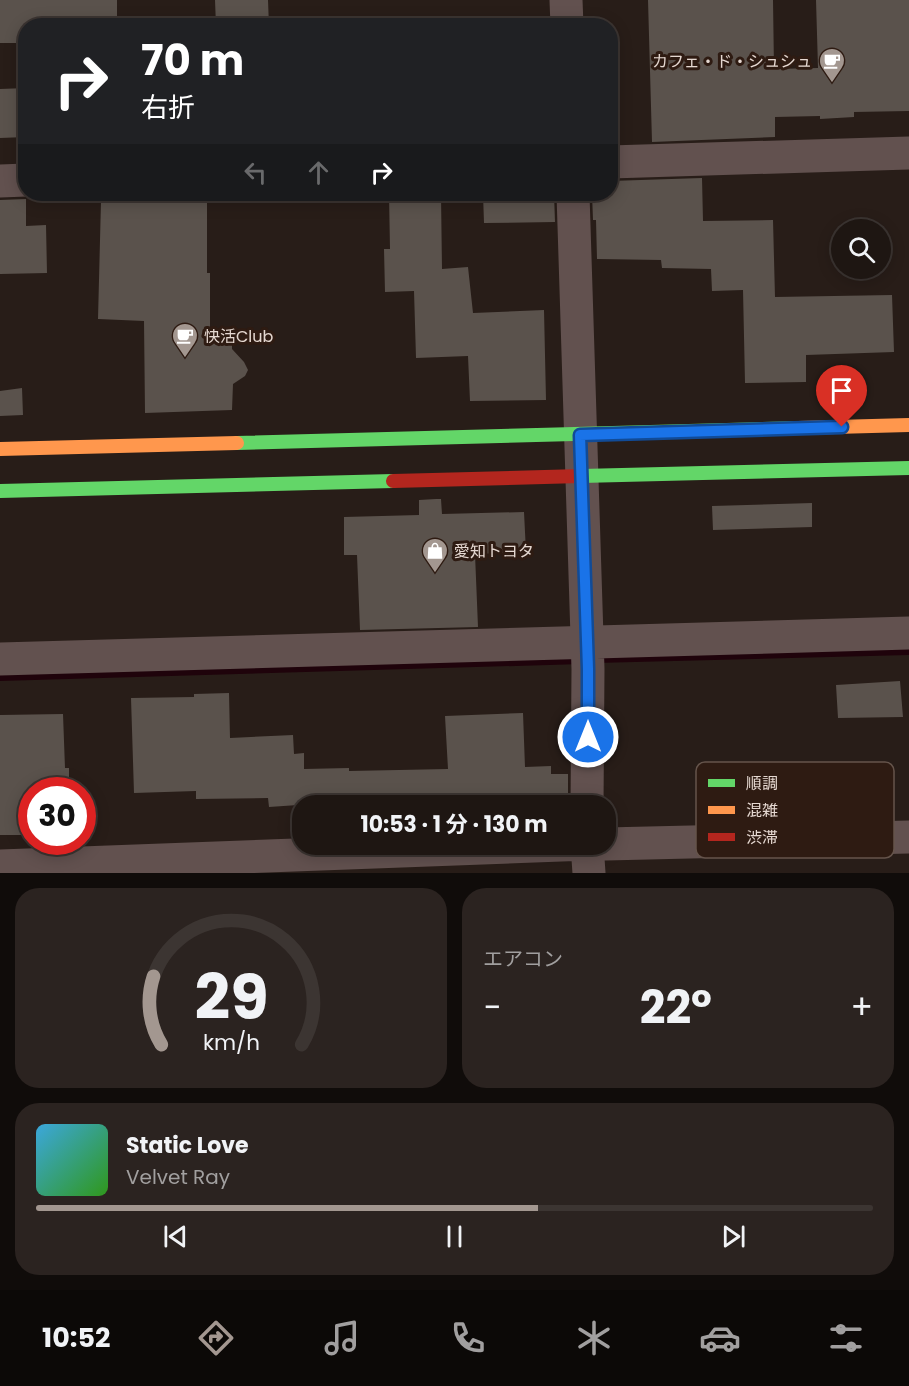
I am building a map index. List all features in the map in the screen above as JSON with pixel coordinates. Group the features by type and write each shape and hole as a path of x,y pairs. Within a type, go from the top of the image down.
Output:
{"street":[{"path":"566,0 567,18"},
{"path":"618,162 909,153"},
{"path":"0,181 18,180"},
{"path":"573,201 587,651 587,795"},
{"path":"0,449 909,425"},
{"path":"0,490 909,468"},
{"path":"0,659 587,651 909,633"},
{"path":"894,837 909,837"},
{"path":"616,844 696,842"},
{"path":"0,866 294,855"},
{"path":"588,855 589,873"}],"building":[{"path":"0,0 117,0 117,18 18,18 18,43 0,43"},
{"path":"215,0 268,0 269,18 216,18"},
{"path":"648,0 773,0 774,69 818,68 816,0 909,0 909,111 854,112 854,117 820,119 820,116 775,117 775,137 652,142"},
{"path":"18,88 18,137 0,138 0,89"},
{"path":"702,178 703,221 773,220 775,297 892,295 894,352 806,355 806,382 745,383 743,290 712,291 711,269 662,268 661,260 597,259 596,220 593,220 592,201 618,201 618,181"},
{"path":"0,200 26,201 26,226 46,225 47,273 0,274"},
{"path":"101,201 207,201 210,336 232,336 232,349 248,370 245,376 233,384 232,410 145,413 144,321 98,319"},
{"path":"389,201 441,201 442,269 468,267 473,313 544,310 546,400 470,401 468,356 416,358 414,291 385,292 384,249 390,249"},
{"path":"483,201 554,201 555,222 484,223"},
{"path":"22,388 23,415 0,416 0,391"},
{"path":"441,499 442,514 524,512 526,552 475,554 478,627 360,630 357,555 344,555 344,517 419,515 419,500"},
{"path":"812,503 812,527 713,530 712,506"},
{"path":"900,681 903,717 838,718 836,685"},
{"path":"229,693 230,738 293,735 294,754 304,753 304,769 349,768 349,771 448,769 445,716 523,713 525,767 551,766 551,774 568,774 568,795 292,795 292,805 269,807 268,798 196,799 196,791 134,793 131,698 194,697 194,694"},
{"path":"63,714 65,768 69,768 69,777 18,777 18,835 0,835 0,715"}],"waterway":[{"path":"595,659 909,651"},
{"path":"0,677 582,660"}],"traffic: fast":[{"path":"237,443 798,428"},
{"path":"581,476 909,468"},
{"path":"0,491 393,481"}],"traffic: slow":[{"path":"798,428 909,425"},
{"path":"0,449 237,443"}],"traffic: jam":[{"path":"393,481 581,476"}],"place":[{"name":"カフェ・ド・シュシュ","path":"832,84"},
{"name":"快活Club","path":"185,359"},
{"name":"愛知トヨタ","path":"435,574"}],"route":[{"path":"588,737 588,669 580,435 842,427"}]}
